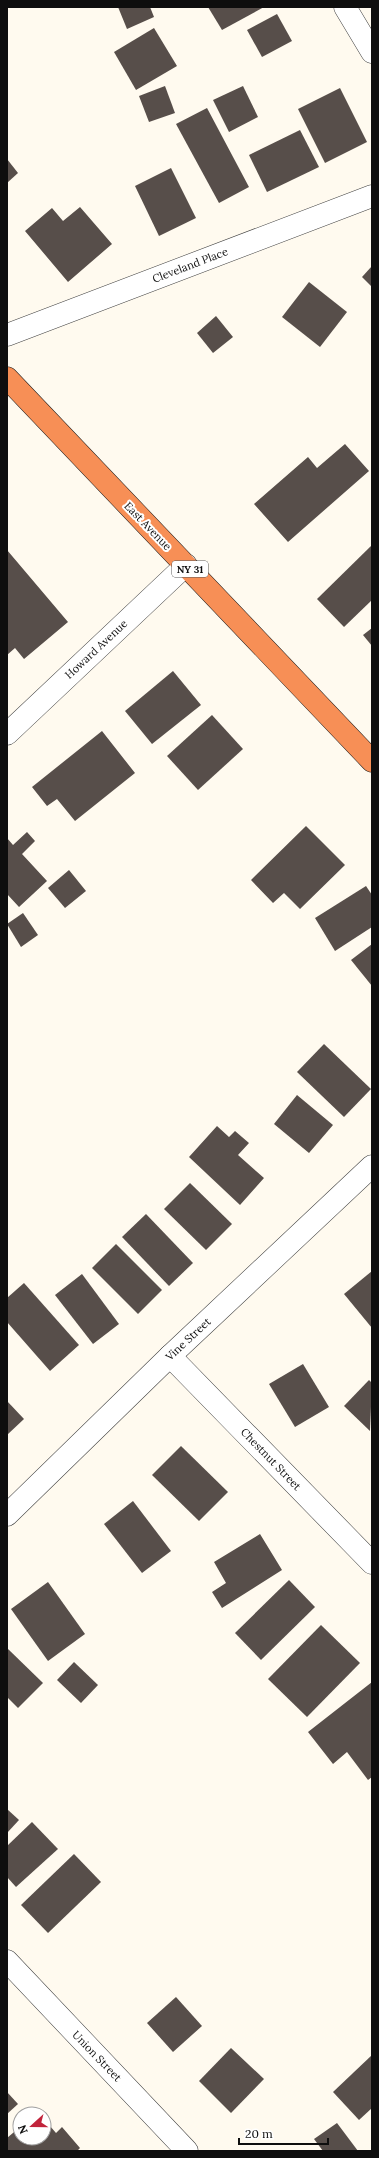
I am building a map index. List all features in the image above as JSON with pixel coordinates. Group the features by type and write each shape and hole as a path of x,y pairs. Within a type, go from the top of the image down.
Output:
{"highway":[{"name":"East Avenue","path":"7,378 372,761"}],"street":[{"path":"345,7 372,52"},
{"name":"Cleveland Place","path":"7,335 372,196"},
{"name":"Howard Avenue","path":"7,734 186,565"},
{"name":"Vine Street","path":"7,1515 170,1356 372,1166"},
{"name":"Chestnut Street","path":"170,1356 372,1563"},
{"name":"Union Street","path":"7,1961 187,2151"}],"building":[{"path":"118,7 150,7 154,17 127,29"},
{"path":"208,7 264,7 222,30"},
{"path":"277,14 292,41 262,57 247,30"},
{"path":"154,28 177,66 136,90 114,52"},
{"path":"165,86 175,113 149,122 139,96"},
{"path":"243,86 258,117 229,132 213,100"},
{"path":"340,88 367,142 325,163 298,109"},
{"path":"207,108 249,187 219,203 176,124"},
{"path":"300,130 319,167 267,192 249,155"},
{"path":"7,159 18,173 7,183"},
{"path":"171,168 196,218 159,236 135,186"},
{"path":"80,207 112,244 68,282 25,231 52,208 63,221"},
{"path":"372,266 372,287 362,277"},
{"path":"309,282 347,312 320,347 282,317"},
{"path":"216,316 233,337 213,353 197,333"},
{"path":"345,444 369,471 288,542 254,504 308,457 317,468"},
{"path":"372,545 372,600 344,627 317,599"},
{"path":"7,550 68,622 24,659 15,648 7,655"},
{"path":"372,628 372,646 363,635"},
{"path":"173,671 201,705 152,744 125,711"},
{"path":"212,715 243,749 198,790 167,756"},
{"path":"102,731 135,773 75,821 57,799 47,806 32,787"},
{"path":"306,826 345,865 300,909 284,893 273,903 251,880"},
{"path":"27,832 35,841 22,854 47,881 19,907 7,894 7,838 13,845"},
{"path":"69,870 86,891 65,908 48,888"},
{"path":"366,886 372,895 372,927 335,951 315,918"},
{"path":"23,913 38,935 21,947 7,924"},
{"path":"372,944 372,986 351,960"},
{"path":"324,1044 371,1089 344,1117 297,1072"},
{"path":"297,1095 333,1125 309,1153 274,1124"},
{"path":"217,1126 229,1137 235,1131 249,1143 238,1155 264,1178 240,1205 189,1157"},
{"path":"190,1183 232,1224 206,1250 164,1209"},
{"path":"146,1214 193,1263 169,1286 122,1237"},
{"path":"116,1244 162,1290 138,1314 92,1268"},
{"path":"372,1271 372,1328 344,1294"},
{"path":"82,1274 119,1324 93,1344 55,1295"},
{"path":"24,1283 79,1345 50,1371 7,1322 7,1298"},
{"path":"303,1364 329,1407 295,1427 269,1384"},
{"path":"369,1380 372,1383 370,1431 344,1406"},
{"path":"7,1401 24,1419 7,1435"},
{"path":"181,1446 228,1492 199,1521 152,1475"},
{"path":"133,1501 171,1551 142,1573 104,1524"},
{"path":"260,1534 282,1570 222,1608 212,1592 226,1583 214,1562"},
{"path":"289,1580 315,1607 261,1660 235,1633"},
{"path":"48,1582 85,1634 48,1661 11,1609"},
{"path":"321,1625 360,1663 307,1717 268,1679"},
{"path":"7,1648 43,1683 18,1708 7,1697"},
{"path":"74,1662 98,1685 81,1703 57,1680"},
{"path":"372,1682 372,1777 368,1780 347,1752 333,1764 308,1732"},
{"path":"7,1809 19,1820 7,1833"},
{"path":"32,1822 58,1849 16,1887 7,1877 7,1846"},
{"path":"74,1854 101,1882 48,1933 21,1905"},
{"path":"176,1997 202,2026 173,2052 147,2023"},
{"path":"231,2048 264,2079 231,2113 199,2081"},
{"path":"372,2055 372,2108 359,2120 333,2092"},
{"path":"7,2092 18,2104 16,2106 12,2106 12,2109 7,2114"},
{"path":"337,2123 358,2151 323,2151 314,2139"},
{"path":"62,2127 80,2148 77,2151 7,2151 7,2138 12,2134 12,2146 52,2146 52,2128 56,2133"}]}
